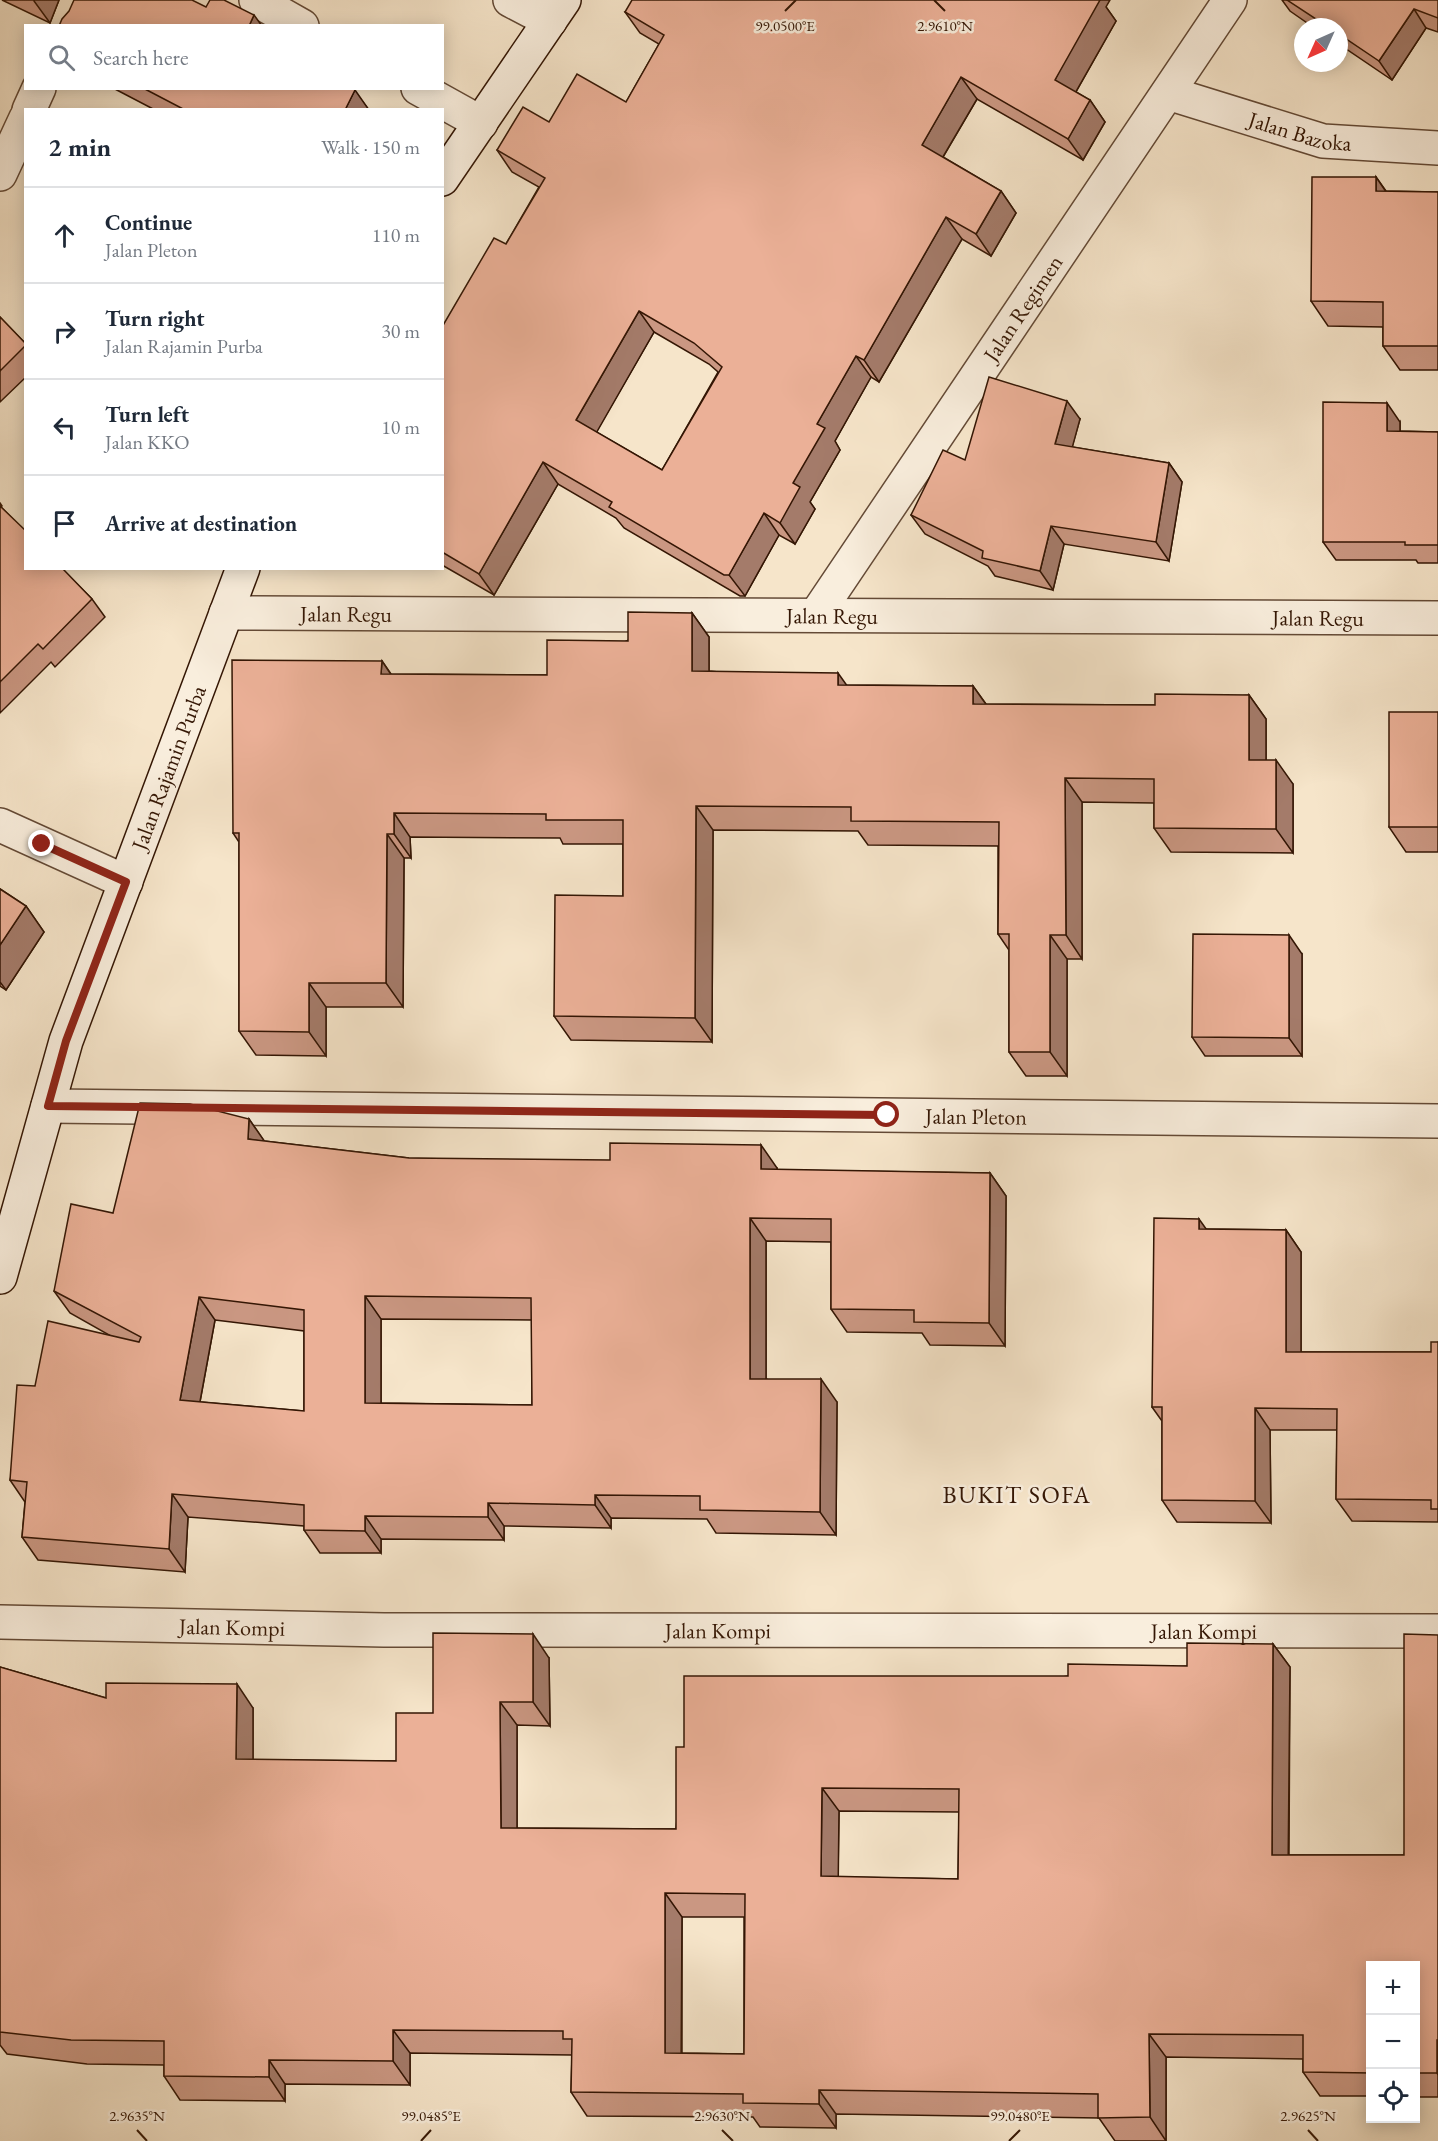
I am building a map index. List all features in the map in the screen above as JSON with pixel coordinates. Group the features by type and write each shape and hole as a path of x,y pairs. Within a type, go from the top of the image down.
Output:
{"street":[{"path":"256,0 298,24"},
{"path":"444,176 557,10 510,0"},
{"name":"Jalan Regimen","path":"816,615 1230,0"},
{"path":"30,108 38,90"},
{"path":"422,90 481,123"},
{"name":"Jalan Bazoka","path":"1168,93 1323,141 1438,148"},
{"path":"0,174 24,122"},
{"name":"Jalan Rajamin Purba","path":"0,1277 66,1041 242,570"},
{"name":"Jalan Regu","path":"226,613 1438,618"},
{"path":"0,825 126,882"},
{"name":"Jalan Pleton","path":"48,1106 1438,1121"},
{"name":"Jalan Kompi","path":"0,1622 384,1630 1438,1632"}],"building":[{"path":"74,0 192,0 206,7 210,0 224,0 254,15 250,24 60,24"},
{"path":"632,0 1100,0 1055,80 1090,100 1068,139 961,77 922,145 1001,191 976,234 946,217 864,360 856,356 817,424 825,428 793,483 800,487 780,523 764,513 729,575 724,575 609,507 612,502 543,462 479,574 444,553 444,324 494,238 506,244 545,178 497,150 523,107 549,122 577,74 626,102 664,35 625,12","holes":["639,311 694,343 722,367 662,470 576,420"]},
{"path":"1287,0 1438,0 1438,18 1414,9 1379,61 1348,40 1348,18 1314,18"},
{"path":"147,90 355,90 346,108 181,108"},
{"path":"1312,177 1376,177 1376,191 1438,192 1438,346 1383,346 1383,302 1311,301"},
{"path":"0,317 24,342 24,347 0,371"},
{"path":"989,377 1067,401 1055,444 1169,463 1156,542 1051,526 1040,571 982,558 983,551 911,515 943,450 965,460"},
{"path":"1323,402 1387,403 1387,431 1438,432 1438,545 1405,545 1405,542 1323,542"},
{"path":"0,506 24,529 24,570 64,570 92,599 43,649 38,644 0,682"},
{"path":"628,612 692,613 692,671 838,673 838,685 973,686 973,704 1155,705 1155,694 1249,695 1249,760 1276,760 1276,829 1154,828 1154,779 1065,778 1066,935 1050,935 1050,1052 1009,1052 1009,934 998,934 999,822 851,821 851,807 696,806 695,1018 554,1016 555,895 623,896 623,820 546,820 546,814 394,813 394,834 387,834 386,983 309,983 309,1032 239,1031 239,833 233,833 232,660 382,661 381,674 547,675 547,640 628,641"},
{"path":"1389,712 1438,712 1438,827 1389,827"},
{"path":"0,889 26,906 0,945"},
{"path":"1193,934 1289,935 1289,1038 1192,1037"},
{"path":"140,1103 190,1104 249,1119 248,1139 409,1158 610,1160 610,1143 761,1145 761,1169 990,1173 989,1323 914,1322 914,1310 831,1309 831,1219 750,1218 750,1379 821,1379 820,1512 700,1510 700,1496 595,1495 595,1505 488,1503 488,1517 365,1516 365,1531 304,1530 304,1505 172,1494 169,1549 22,1537 27,1482 10,1480 17,1385 35,1386 48,1321 139,1342 141,1337 54,1291 71,1204 113,1213","holes":["365,1296 531,1298 532,1405 365,1403","199,1297 304,1310 304,1411 180,1400"]},
{"path":"1154,1218 1199,1219 1199,1229 1286,1230 1286,1352 1431,1352 1431,1342 1438,1342 1438,1509 1431,1509 1431,1500 1336,1499 1337,1409 1255,1408 1255,1501 1162,1500 1162,1407 1152,1407"},
{"path":"433,1633 533,1634 533,1702 500,1702 501,1828 676,1829 676,1747 684,1747 684,1676 1068,1676 1068,1664 1187,1666 1187,1643 1273,1644 1272,1855 1404,1855 1404,1634 1438,1635 1437,2073 1420,2073 1420,1961 1366,1961 1366,2073 1303,2072 1303,2035 1149,2034 1150,2117 1098,2118 1098,2094 819,2090 819,2104 743,2103 743,2094 571,2092 572,2039 563,2039 563,2031 393,2030 393,2061 269,2060 269,2077 164,2076 164,2041 71,2040 0,2032 0,1667 106,1698 106,1683 237,1684 236,1759 396,1761 396,1713 433,1713","holes":["822,1788 959,1789 958,1879 821,1876","665,1893 745,1894 744,2054 665,2053"]}],"district":[{"name":"BUKIT SOFA","path":"1017,1495"}],"route":[{"path":"42,844 126,882 66,1041 48,1106 887,1115"}]}
